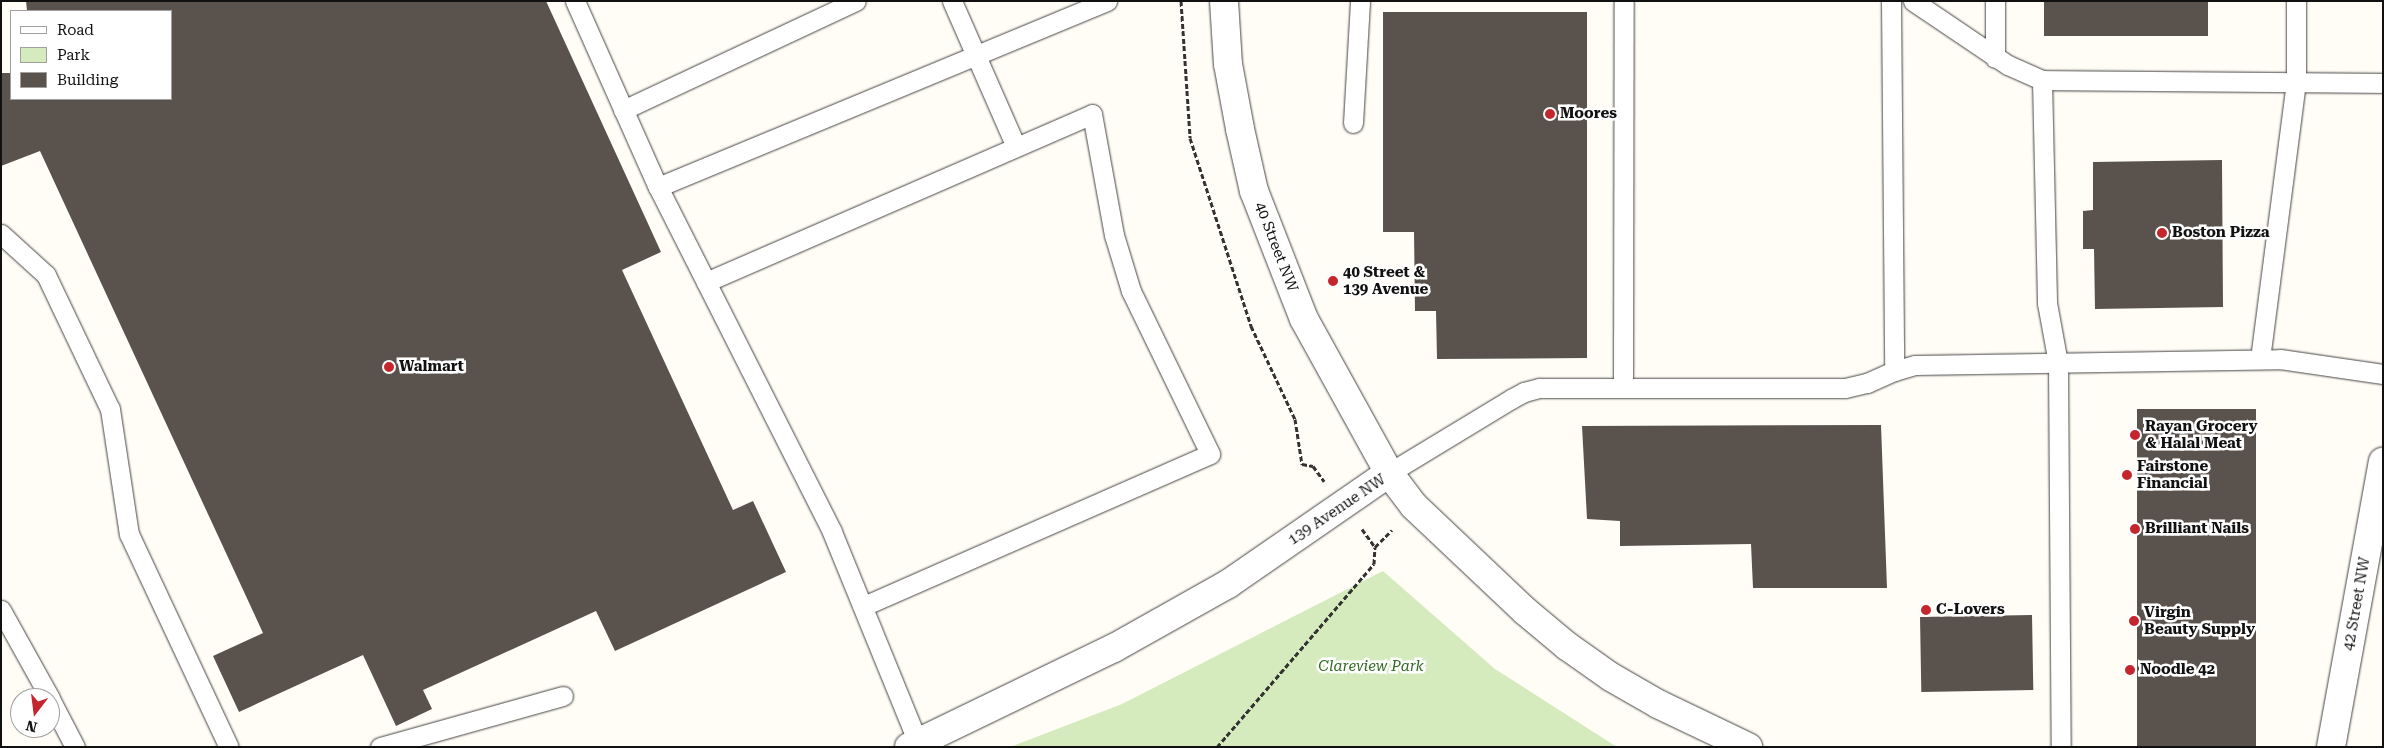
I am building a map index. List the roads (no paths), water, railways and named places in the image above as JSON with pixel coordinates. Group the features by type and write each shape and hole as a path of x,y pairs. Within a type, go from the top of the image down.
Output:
{"street":[{"name":"40 Street NW","path":"1224,1 1228,64 1254,191 1304,319 1389,473"},
{"name":"42 Street NW","path":"2331,747 2383,462"},
{"name":"139 Avenue NW","path":"913,745 1122,643 1228,584 1389,473 1414,506 1525,611 1567,646 1611,677 1658,704 1748,747"}],"lane":[{"path":"575,1 658,187 832,532 863,606 913,745"},
{"path":"623,110 856,1"},
{"path":"952,1 1016,147"},
{"path":"658,187 975,54 1107,1"},
{"path":"1353,123 1360,1"},
{"path":"1623,388 1624,1"},
{"path":"1891,1 1894,371"},
{"path":"1913,1 1995,58 2023,73 2042,80 2383,83"},
{"path":"1994,1 1995,58"},
{"path":"2260,359 2296,83 2296,1"},
{"path":"2042,80 2048,303 2058,363 2061,747"},
{"path":"706,282 1092,114 1114,235 1131,291 1210,454 863,606"},
{"path":"1,234 46,275 110,409 129,534 228,747"},
{"path":"1389,473 1524,392 1561,387 1845,388 1867,383 1894,371 1915,365 2260,359 2301,360 2383,374"},
{"path":"1,610 44,688"},
{"path":"380,747 564,696"},
{"path":"60,717 76,747"}],"place":[{"name":"Moores","path":"1550,114"},
{"name":"Boston Pizza","path":"2162,233"},
{"name":"40 Street & 139 Avenue","path":"1333,281"},
{"name":"Walmart","path":"389,367"},
{"name":"Rayan Grocery & Halal Meat","path":"2135,435"},
{"name":"Fairstone Financial","path":"2127,475"},
{"name":"Brilliant Nails","path":"2135,529"},
{"name":"C-Lovers","path":"1926,610"},
{"name":"Virgin Beauty Supply","path":"2134,621"},
{"name":"Noodle 42","path":"2130,670"}],"park label":[{"name":"Clareview Park","path":"1371,667"}]}
